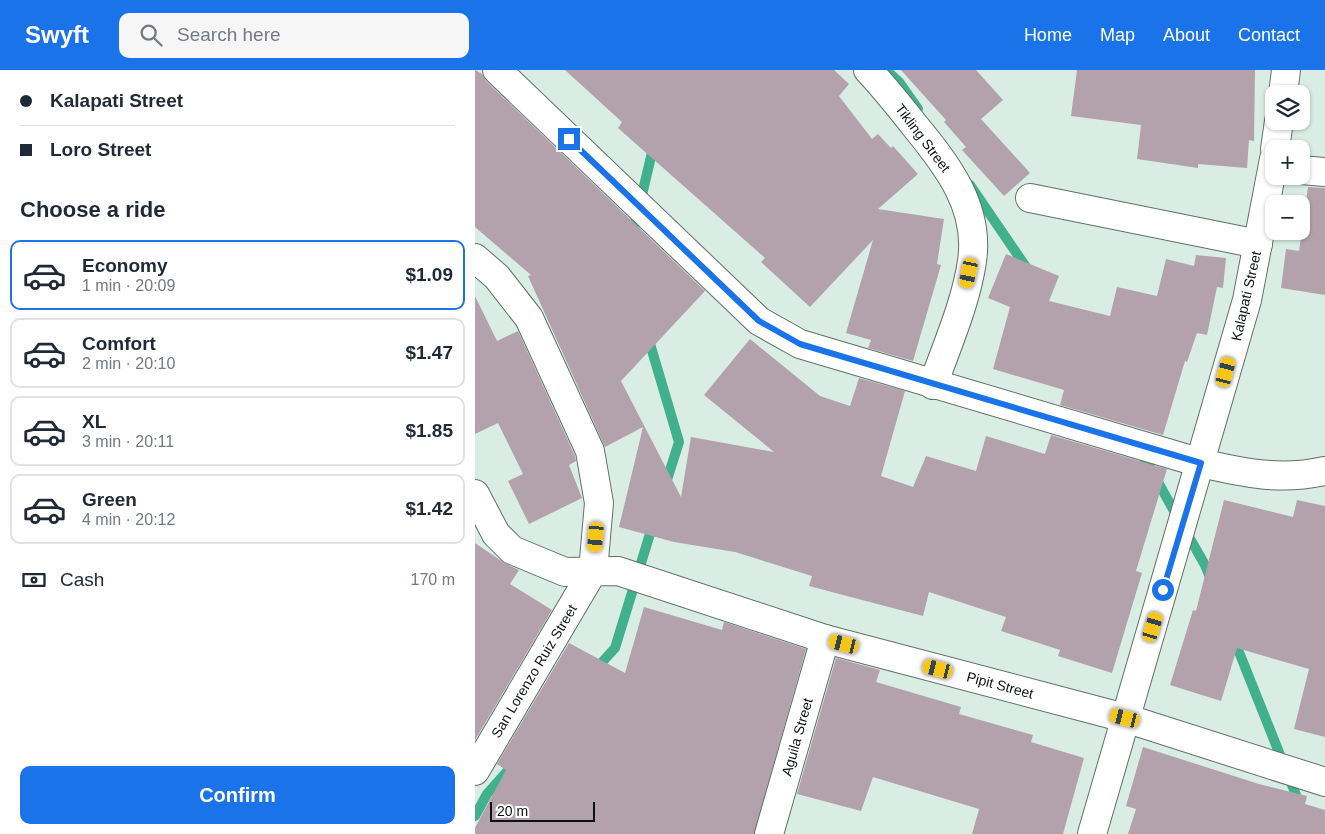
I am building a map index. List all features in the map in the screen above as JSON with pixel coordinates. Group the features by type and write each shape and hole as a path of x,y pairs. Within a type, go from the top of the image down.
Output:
{"street":[{"path":"497,70 759,321 800,344 1201,463 1253,475 1284,477 1325,470"},
{"name":"Tikling Street","path":"869,70 944,162 963,195 973,225 972,260 967,286 933,385"},
{"path":"1284,85 1286,70"},
{"path":"1310,171 1325,172"},
{"name":"Kalapati Street","path":"1092,834 1247,300 1269,185"},
{"path":"1030,198 1258,244"},
{"path":"475,258 497,277 529,318 590,451 596,476 605,571"},
{"name":"Pipit Street","path":"475,494 496,534 513,550 565,572 605,571 825,639 1125,718 1325,782"},
{"name":"San Lorenzo Ruiz Street","path":"475,771 605,571"},
{"name":"Aguila Street","path":"769,834 825,639"}],"building":[{"path":"475,70 482,74 486,81 705,291 621,381 681,497 691,437 774,452 704,395 750,339 820,396 850,406 859,378 905,391 881,476 913,487 926,456 976,471 986,436 1045,454 1051,435 1167,469 1136,571 1142,573 1112,673 1058,656 1060,650 1001,631 1006,617 929,592 923,616 809,586 812,576 735,552 674,542 619,527 643,427 605,447 528,276 531,275 475,227"},
{"path":"565,70 834,70 849,84 839,96 872,139 878,134 891,148 893,146 918,174 878,209 944,219 937,264 941,265 913,361 868,348 871,340 846,333 873,240 810,307 761,262 765,258 618,128 622,122"},
{"path":"901,70 976,70 1003,100 981,119 1030,173 1004,196 962,150 966,147 944,122 946,120"},
{"path":"1077,70 1255,70 1254,141 1249,140 1247,168 1198,164 1198,168 1137,159 1141,125 1071,116"},
{"path":"1308,187 1325,188 1325,295 1281,288 1286,249 1299,251 1301,240 1310,240 1310,195 1307,195"},
{"path":"1006,254 1059,276 1049,301 1110,316 1117,287 1157,296 1166,259 1194,266 1196,255 1226,258 1223,288 1217,287 1207,335 1197,333 1187,362 1185,361 1163,435 1060,405 1064,390 993,369 1010,307 988,298"},
{"path":"475,296 497,341 518,331 575,456 576,461 569,465 582,498 529,524 508,481 523,474 498,423 475,434"},
{"path":"1224,500 1293,517 1297,500 1325,506 1325,737 1294,729 1309,669 1237,648 1221,701 1170,685 1193,610 1196,611"},
{"path":"475,543 506,564 519,570 510,584 552,610 475,740"},
{"path":"644,607 722,630 724,622 806,649 754,834 475,834 475,828 506,770 497,764 569,643 625,673"},
{"path":"836,658 880,670 876,682 961,707 959,714 1033,735 1031,742 1084,758 1063,834 972,834 979,809 873,777 861,811 797,794"},
{"path":"1143,747 1259,784 1307,796 1305,804 1325,810 1325,834 1128,834 1136,809 1126,806"}],"waterway":[{"path":"886,70 899,82 918,109"},
{"path":"632,237 654,144"},
{"path":"970,185 1028,270"},
{"path":"648,337 679,442 665,486"},
{"path":"1140,450 1178,518"},
{"path":"594,671 615,648 653,524"},
{"path":"1185,530 1205,565 1212,582"},
{"path":"1233,637 1300,805"},
{"path":"475,816 487,794 511,767"}],"route":[{"path":"569,139 759,321 800,344 1201,463 1163,590"}]}
